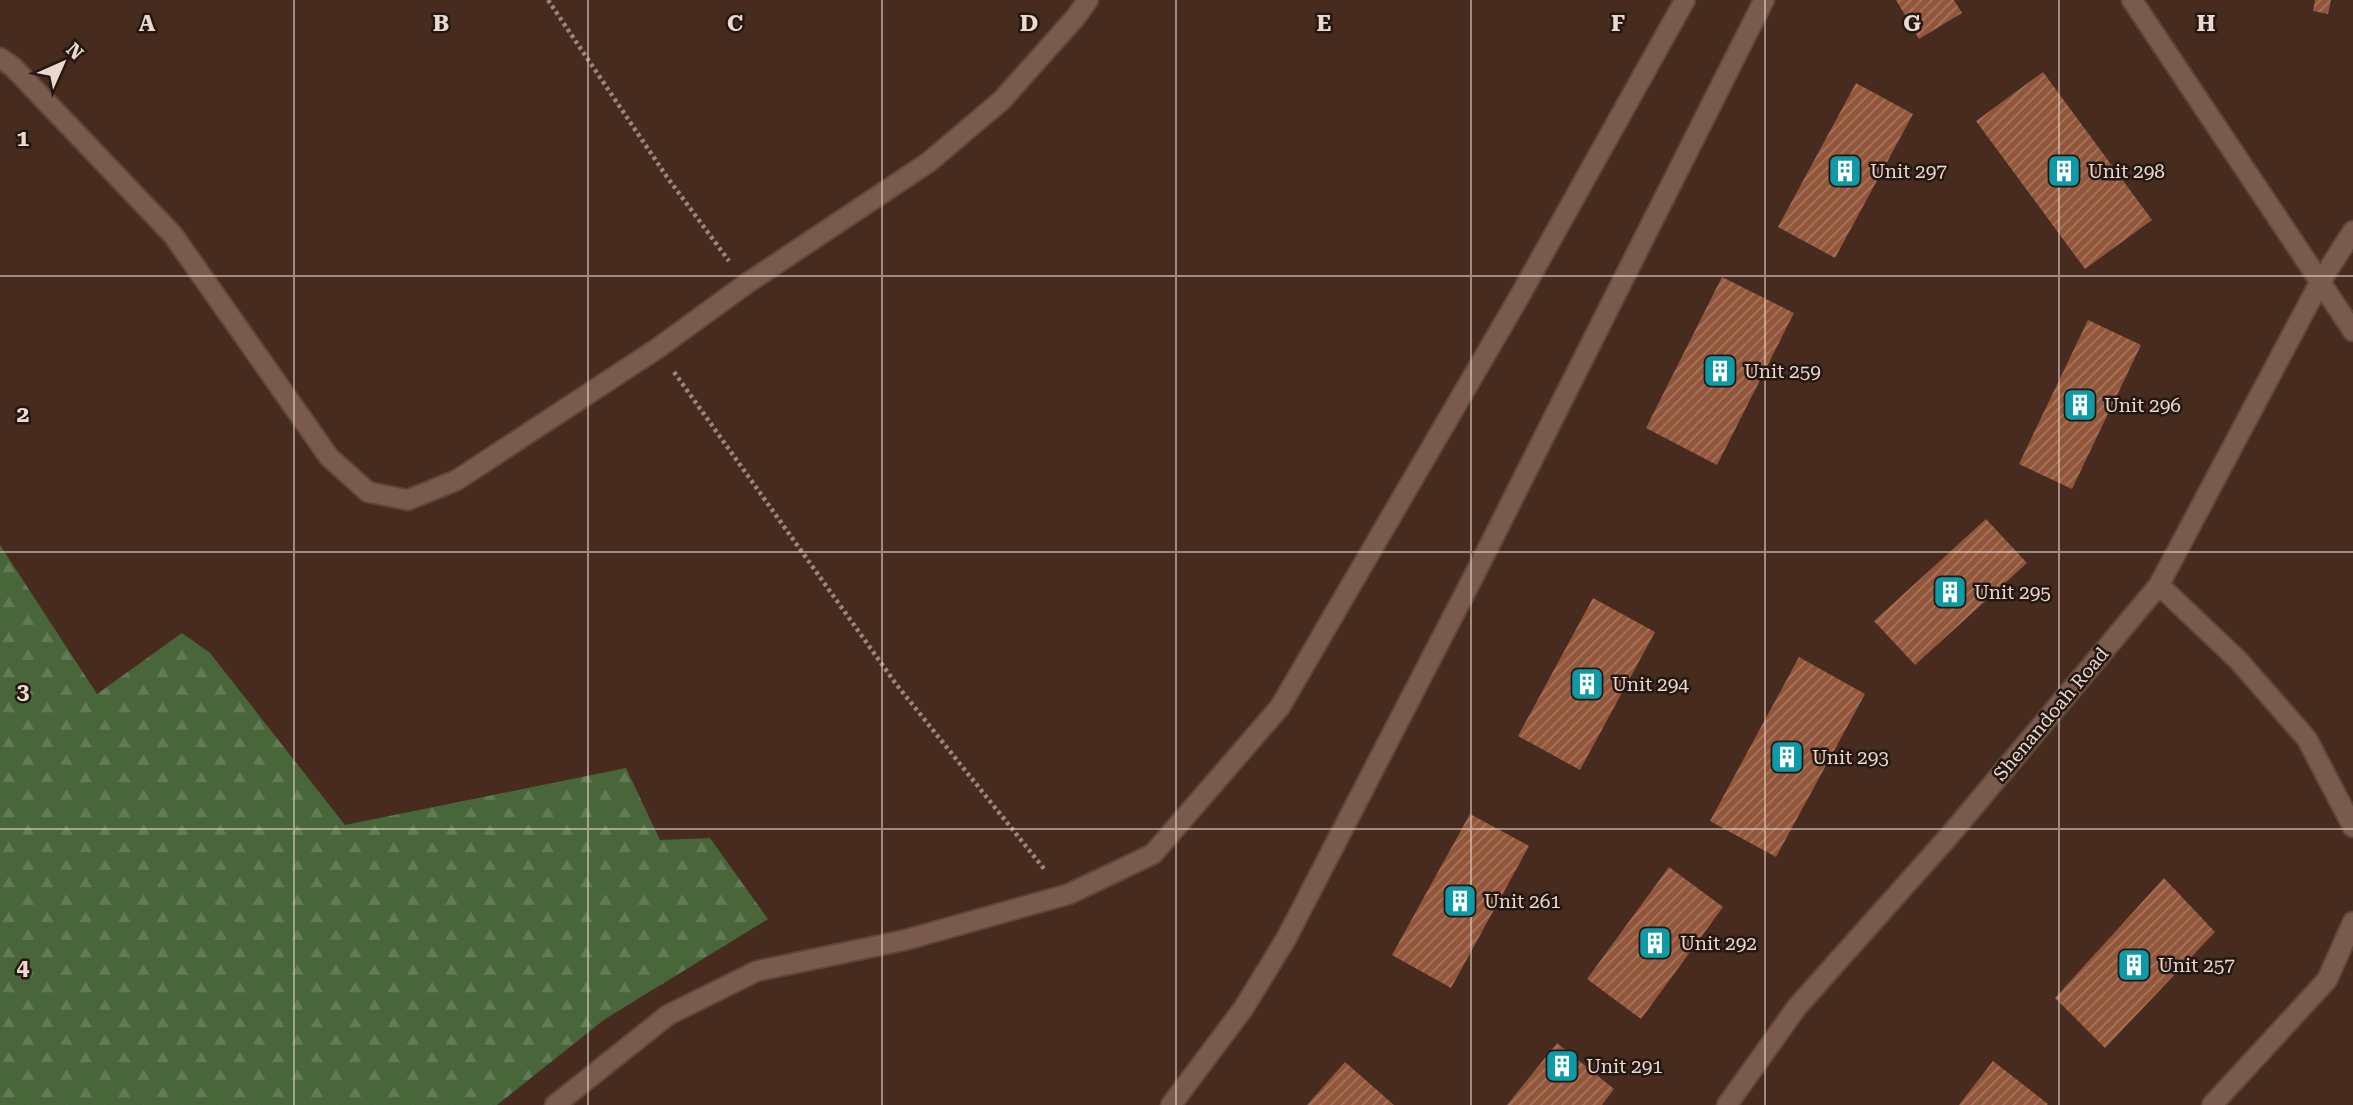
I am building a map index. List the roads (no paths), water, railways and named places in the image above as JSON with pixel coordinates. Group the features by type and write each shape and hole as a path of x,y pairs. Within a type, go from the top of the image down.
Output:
{"street":[{"path":"0,58 13,67 173,234 330,457 368,492 408,500 457,480 657,348 746,284 929,162 1002,100 1075,18 1087,0"},
{"path":"555,1105 668,1015 757,971 905,940 1069,894 1153,854 1280,707 1518,299 1685,0"},
{"path":"1171,1105 1244,1009 1286,939 1482,561 1764,0"},
{"path":"2132,0 2319,284 2353,331"},
{"name":"Shenandoah Road","path":"1727,1105 1797,1007 1950,835 2159,585 2319,284 2353,231"},
{"path":"2159,585 2238,660 2308,739 2353,827"},
{"path":"2212,1105 2327,980 2353,922"}],"place":[{"name":"Unit 297","path":"1845,171"},
{"name":"Unit 298","path":"2064,171"},
{"name":"Unit 259","path":"1720,371"},
{"name":"Unit 296","path":"2080,405"},
{"name":"Unit 295","path":"1950,592"},
{"name":"Unit 294","path":"1587,684"},
{"name":"Unit 293","path":"1787,757"},
{"name":"Unit 261","path":"1460,901"},
{"name":"Unit 292","path":"1655,943"},
{"name":"Unit 257","path":"2134,965"},
{"name":"Unit 291","path":"1562,1066"}]}
